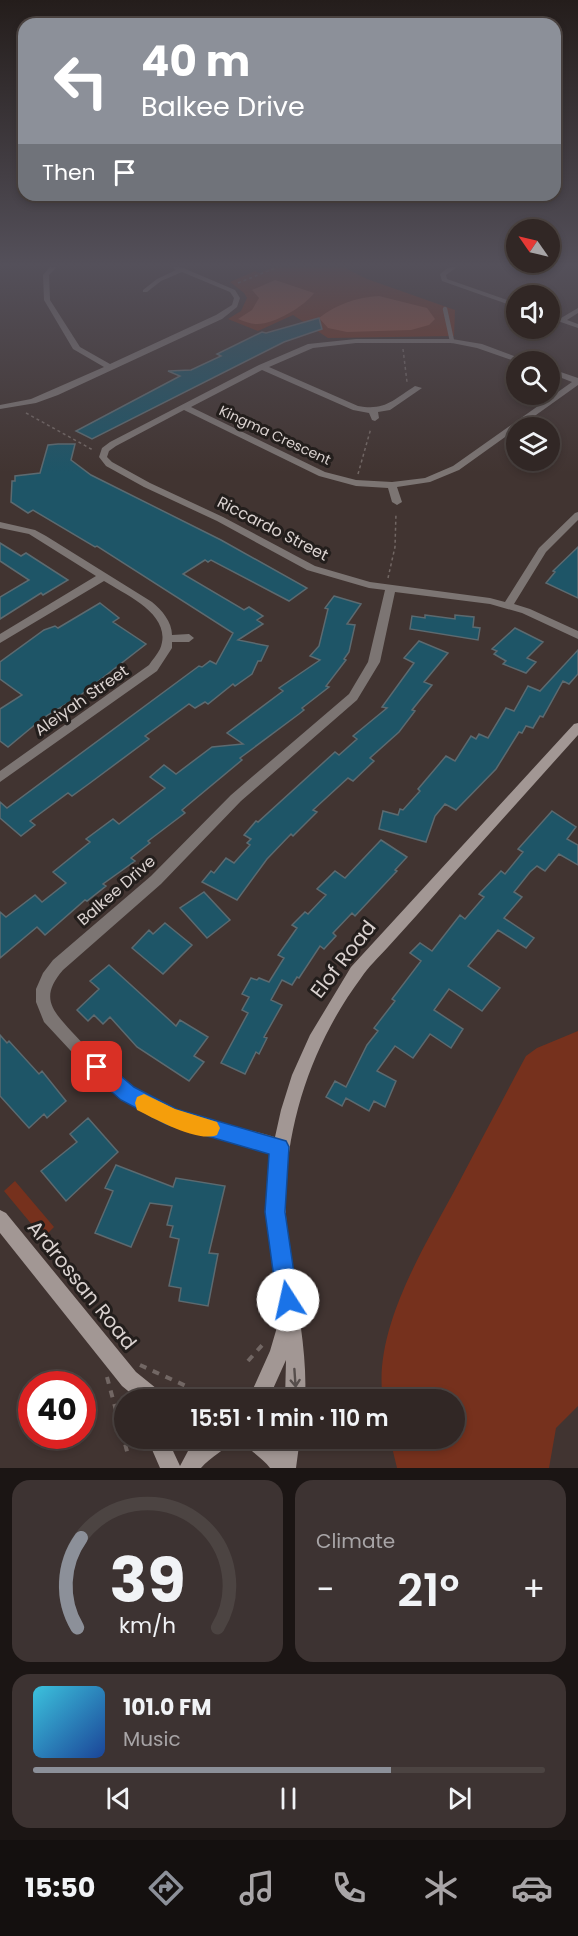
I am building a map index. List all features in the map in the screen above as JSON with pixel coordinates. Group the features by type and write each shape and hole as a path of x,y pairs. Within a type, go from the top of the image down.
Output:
{"street":[{"path":"68,336 76,349 111,368"},
{"path":"0,407 45,398 180,336"},
{"path":"184,407 262,367 311,346 356,341 452,341 506,355"},
{"path":"262,367 374,415 418,388"},
{"path":"560,374 578,381"},
{"name":"Kingma Crescent","path":"184,407 322,474 356,483 392,485 426,480 456,468 578,381"},
{"name":"Riccardo Street","path":"184,407 113,444 105,450 103,457 106,462 312,568 350,581 389,584 508,605 578,635"},
{"path":"392,485 398,502"},
{"path":"508,605 537,556 552,538 578,515"},
{"path":"0,525 32,532 158,612 165,622 168,639 189,638"},
{"path":"0,639 104,576"},
{"name":"Balkee Drive","path":"279,1147 173,1118 128,1093 110,1080 49,1017 42,1004 42,990 48,976 58,964 156,880 236,798 353,697 374,662 389,584"},
{"name":"Aleiyah Street","path":"0,777 141,679 162,657 168,639"},
{"name":"Elof Road","path":"294,1389 291,1315 275,1212 279,1147 287,1114 315,1040 332,1007 356,972 578,727"},
{"name":"Ardrossan Road","path":"0,1219 108,1352 133,1371 147,1389"},
{"name":"Elof Road","path":"263,1389 279,1353 291,1315"},
{"name":"Ardrossan Road","path":"133,1371 137,1389"},
{"path":"162,1449 170,1468"},
{"path":"189,1468 195,1458 206,1449"},
{"path":"267,1449 284,1468"},
{"path":"284,1468 288,1449"}],"lane":[{"path":"451,336 452,341"}],"path":[{"path":"402,340 407,385 418,388"},
{"path":"20,410 93,450"},
{"path":"356,483 374,415"},
{"path":"389,584 395,547 396,513"},
{"path":"108,1352 106,1382 118,1414 128,1455"},
{"path":"133,1371 186,1386"}],"shaded area":[{"path":"324,336 454,336 454,336 328,338"},
{"path":"578,1031 578,1406 556,1428 549,1468 397,1468 392,1449 465,1449 465,1389 383,1389 385,1345 404,1289 430,1235 526,1056 537,1048"},
{"path":"15,1181 54,1227 43,1238 4,1191"}],"building":[{"path":"255,336 303,336 284,342 92,439 76,431 180,376 168,371 191,370 221,356 217,354"},
{"path":"75,444 71,460 91,475 221,540 307,588 289,601 211,560 208,562 205,560 183,574 244,610 249,607 263,616 257,620 263,624 238,640 268,646 261,661 258,661 252,674 235,686 233,684 208,704 205,702 195,708 189,704 145,736 149,739 90,783 72,796 68,793 30,821 35,825 21,836 0,818 0,802 7,808 199,666 202,667 210,661 216,664 233,633 97,546 95,547 33,510 28,513 11,502 12,481 15,481 15,476 40,473 48,445"},
{"path":"0,543 21,556 26,553 68,580 43,595 41,593 0,619 0,597 29,580 0,561"},
{"path":"578,547 578,598 546,583 555,572 553,571"},
{"path":"334,596 361,604 347,624 355,625 349,652 344,659 346,660 326,686 329,687 302,708 304,710 299,714 240,758 242,760 182,810 185,813 148,841 150,843 131,858 135,861 103,884 106,886 87,901 85,900 45,935 37,927 0,958 0,912 6,917 35,895 42,902 66,883 53,872 90,842 86,839 113,819 119,824 165,788 150,777 164,765 176,774 212,747 243,744 227,733 283,691 279,688 320,660 310,656 319,646 328,609 325,608"},
{"path":"100,603 119,618 113,622 146,644 78,697 43,718 8,747 0,741 0,709 22,695 0,679 0,662 44,630 55,626 58,628"},
{"path":"425,615 455,619 455,615 474,617 473,627 480,628 478,640 410,629 412,616 425,618"},
{"path":"515,628 543,642 527,658 536,662 526,673 503,664 506,661 494,654 497,651 492,649"},
{"path":"419,641 448,653 424,682 432,685 412,710 415,711 399,732 370,758 374,761 353,781 348,778 313,810 317,812 267,859 237,900 202,882 211,871 214,873 226,858 234,863 250,845 247,843 251,839 244,835 256,821 258,822 335,752 339,755 357,739 353,736 387,708 382,707 414,663 404,658"},
{"path":"578,650 578,674 569,684 563,681 543,717 540,716 533,728 526,726 522,733 519,732 496,769 456,810 445,804 435,816 426,842 379,829 383,811 398,815 400,809 403,810 420,791 418,789 446,756 455,761 471,736 476,739 479,734 488,738 506,708 514,711 528,686 540,691"},
{"path":"552,811 576,827 567,839 578,845 578,865 559,854 545,871 537,866 514,892 522,897 504,918 534,938 526,948 498,930 468,966 500,988 482,1011 449,989 434,1010 463,1029 451,1048 430,1034 413,1058 395,1046 377,1071 396,1081 385,1107 374,1101 369,1111 346,1098 342,1106 326,1097 335,1081 346,1087 367,1045 378,1031 374,1028 395,1001 392,999 421,961 410,953 420,943 432,951 460,915 465,919 484,897 479,894 501,871 505,874 523,852 518,849"},
{"path":"381,840 407,857 395,870 397,871 355,916 352,913 333,933 336,936 324,949 320,946 292,985 282,980 271,1000 282,1005 264,1037 267,1038 259,1054 256,1052 245,1074 221,1063 248,1013 242,1010 249,997 242,994 251,978 269,982 284,958 278,955 297,928 292,925 305,912 308,914 326,895 317,889 335,871 345,878"},
{"path":"204,892 230,920 207,938 180,908"},
{"path":"165,923 192,945 163,974 132,948 149,930 153,934"},
{"path":"109,965 176,1026 180,1020 208,1037 194,1056 204,1062 189,1081 137,1047 110,1017 103,1024 94,1015 88,1021 77,1010 99,989 90,981"},
{"path":"0,1035 7,1043 9,1041 39,1074 42,1071 66,1101 47,1118 44,1114 29,1128 0,1096"},
{"path":"88,1118 118,1152 66,1201 41,1171 77,1142 70,1134"},
{"path":"116,1165 173,1187 176,1178 225,1186 209,1253 218,1254 208,1306 179,1301 181,1288 169,1286 179,1239 170,1237 173,1226 167,1225 172,1206 150,1203 131,1247 95,1233 113,1191 105,1188"}],"slow traffic":[{"path":"144,1103 173,1118 210,1128"}],"route":[{"path":"97,1067 128,1093 149,1107 173,1118 279,1147 275,1212 288,1300"}]}
